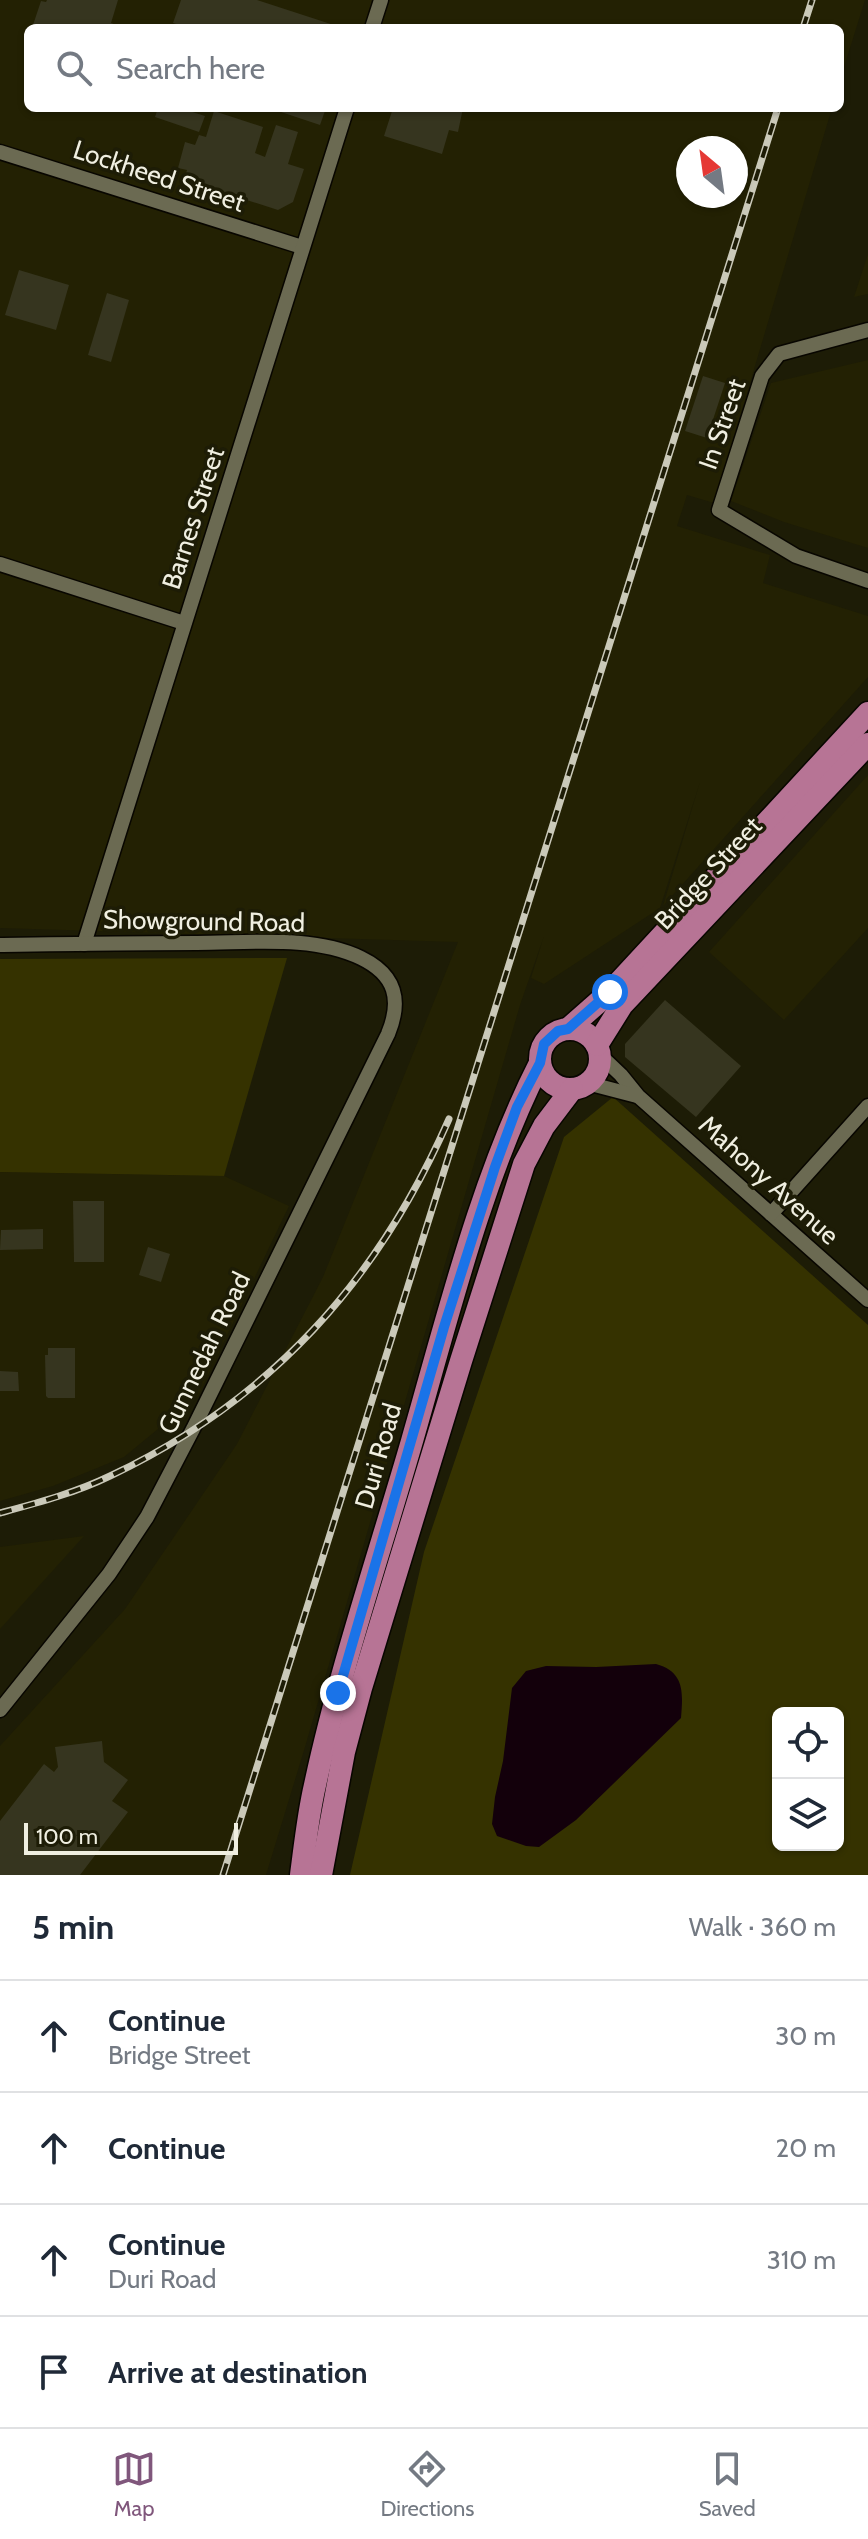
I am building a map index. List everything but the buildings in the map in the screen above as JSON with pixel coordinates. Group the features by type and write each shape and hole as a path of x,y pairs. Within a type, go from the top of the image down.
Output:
{"main road":[{"name":"Bridge Street","path":"568,1029 610,992 868,713"},
{"name":"Bridge Street","path":"839,745 868,720"},
{"name":"Bridge Street","path":"598,1050 622,1005 868,744"},
{"path":"568,1029 585,1033 598,1050 597,1071 580,1086 554,1085 547,1079 540,1063 544,1044 558,1031 568,1029"},
{"name":"Duri Road","path":"301,1875 314,1787 338,1693 441,1340 495,1167 517,1107 540,1063"},
{"name":"Duri Road","path":"321,1875 344,1752 361,1688 524,1164 544,1126 580,1086"}],"street":[{"path":"373,24 381,0"},
{"name":"Barnes Street","path":"84,944 346,112"},
{"name":"Lockheed Street","path":"0,152 302,247"},
{"name":"In Street","path":"868,330 779,354 762,376 719,510 796,556 868,581"},
{"path":"0,564 184,623"},
{"name":"Showground Road","path":"0,945 276,943 327,947 363,958 386,976 394,988"},
{"name":"Gunnedah Road","path":"0,1710 109,1574 147,1517 388,1034 397,1003 394,988"},
{"name":"Mahony Avenue","path":"598,1050 638,1096 868,1300"},
{"name":"Mahony Avenue","path":"580,1086 638,1096"},
{"path":"771,1214 868,1106"}],"shaded area":[{"path":"0,0 865,0 844,67 844,24 24,24 24,112 831,112 714,503 687,495 677,526 770,555 763,583 868,616 868,677 663,906 700,782 660,908 544,984 531,978 544,936 520,1005 266,1875 0,1875 0,1746 125,1609 237,1444 323,1277 458,942 0,928"},
{"path":"868,254 868,294 854,297"},
{"path":"868,360 868,548 784,522 731,501 771,383"},
{"path":"868,775 868,928 784,1020 709,952"},
{"path":"287,958 224,1176 0,1172 0,959"},
{"path":"613,1097 868,1325 868,1875 350,1875 424,1552 564,1137"},
{"path":"0,1172 224,1176 289,1206 198,1396 124,1457 53,1486 0,1501"},
{"path":"84,1536 0,1629 0,1547"},
{"path":"656,1664 677,1678 682,1692 681,1718 576,1820 539,1847 497,1836 492,1824 512,1688 526,1671 546,1666"}],"railway":[{"path":"804,24 812,0"},
{"path":"223,1875 777,112"},
{"path":"0,1513 70,1493 110,1476 168,1445 221,1411 269,1372 313,1330 353,1283 389,1232 421,1178 449,1119"}],"route":[{"path":"338,1693 444,1327 517,1107 540,1063 544,1044 558,1031 568,1029 610,992"}]}
